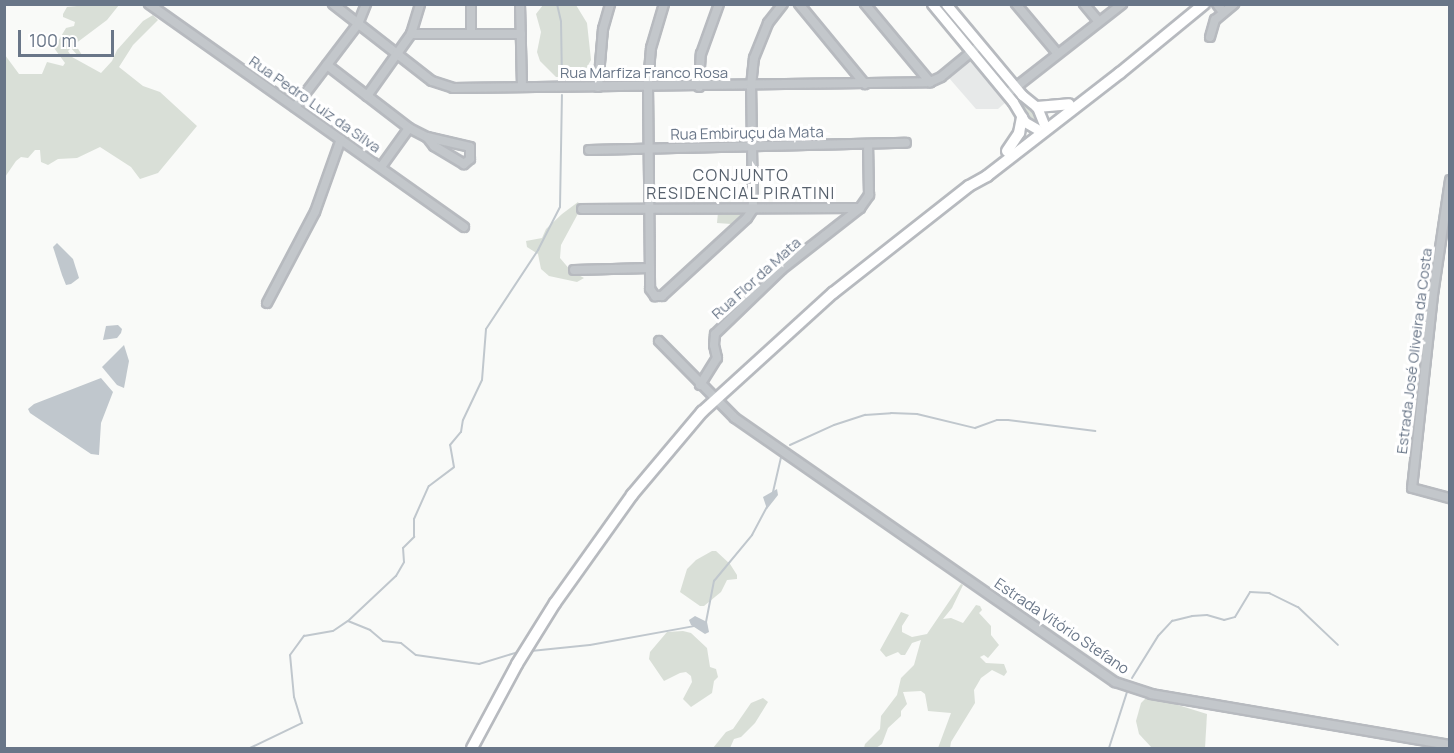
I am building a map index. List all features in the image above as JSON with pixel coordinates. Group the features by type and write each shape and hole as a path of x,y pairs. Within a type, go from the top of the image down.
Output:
{"highway":[{"path":"472,748 517,664 555,603 665,453 715,400 833,293 969,186 1007,151 1120,73 1137,56 1204,4"},
{"path":"969,186 987,176 1069,104 1116,68 1137,56"},
{"path":"1037,107 1069,104"},
{"path":"1007,151 1019,133 1022,117"}],"main road":[{"path":"932,4 1007,94 1022,117 1042,128"},
{"path":"946,4 1015,88 1037,107 1042,128"}],"street":[{"name":"Rua Pedro Luiz da Silva","path":"149,4 464,226"},
{"name":"Rua Marfiza Franco Rosa","path":"333,4 441,86 453,88 699,87 930,82"},
{"path":"295,107 358,24 366,4"},
{"path":"367,96 411,34 420,4"},
{"path":"471,4 471,33"},
{"path":"520,4 522,87"},
{"path":"598,87 603,29 610,4"},
{"path":"664,4 651,48 648,86 650,289 655,296 662,296 747,218 753,208 752,86 754,58 768,23 783,4"},
{"path":"699,87 701,54 719,4"},
{"path":"799,4 865,84"},
{"path":"866,4 930,82 941,77 980,45"},
{"path":"1016,4 1058,54"},
{"path":"1084,4 1099,22"},
{"path":"1007,94 1122,4"},
{"path":"1216,4 1223,12"},
{"path":"1210,37 1215,20 1234,4"},
{"path":"411,34 521,34"},
{"path":"327,65 409,128 427,137 470,147 470,159 464,164 434,146 427,137"},
{"path":"381,167 409,128"},
{"path":"267,303 315,212 341,139"},
{"name":"Rua Embiruçu da Mata","path":"589,150 906,143"},
{"path":"582,210 860,208 869,195 868,144"},
{"name":"Estrada José Oliveira da Costa","path":"1449,180 1433,295 1412,488 1449,498"},
{"name":"Rua Flor da Mata","path":"700,385 717,358 714,345 715,334 782,269 860,208"},
{"path":"574,270 650,268"},
{"path":"659,341 715,400"},
{"name":"Estrada Vitório Stefano","path":"715,400 735,418 1115,682 1151,694 1449,745"}],"shaded area":[{"path":"119,5 107,20 75,44 82,55 79,57 71,48 68,51 72,57 101,73 112,61 117,50 143,21 153,15 158,20 133,45 119,67 143,86 160,92 197,126 158,173 140,179 131,167 100,147 77,158 58,159 48,165 41,162 40,150 35,150 28,158 21,157 16,161 5,177 5,55 19,74 42,74 47,62 63,66 65,63 54,48 66,28 74,26 75,22 63,17 63,14 67,7"},
{"path":"543,5 576,5 587,23 591,60 582,76 556,77 540,61 537,52 541,32 536,14"},
{"path":"969,60 1006,102 998,109 976,109 949,78"},
{"path":"1020,101 1035,111 1039,125 1026,118"},
{"path":"578,202 581,208 561,245 560,258 571,271 584,278 577,282 549,276 541,269 538,254 527,247 526,241 542,238 546,229"},
{"path":"718,212 744,212 731,224 717,223"},
{"path":"57,243 73,259 79,278 71,284 66,285 62,275 53,247"},
{"path":"118,325 122,329 117,338 103,340 106,326"},
{"path":"124,345 129,361 124,388 117,385 102,367"},
{"path":"101,378 113,392 101,423 99,455 91,454 30,413 28,409 34,404"},
{"path":"777,489 778,495 767,509 763,497"},
{"path":"716,551 730,564 737,579 727,580 721,592 704,606 700,606 680,592 687,569 696,560"},
{"path":"961,584 963,585 952,608 943,619 951,618 963,623 976,605 980,606 982,610 979,613 991,626 991,635 999,645 988,658 984,655 980,657 986,663 1004,664 1007,672 1004,676 992,670 981,678 974,690 975,703 951,742 950,748 938,748 951,713 928,711 925,694 921,691 903,692 907,704 901,711 901,716 888,728 882,744 876,748 864,748 865,744 880,729 881,716 897,695 901,678 914,665 921,640 912,643 905,655 898,652 886,657 880,650 901,612 909,615 902,626 902,632 912,637 927,634"},
{"path":"695,616 707,622 709,632 705,634 691,625 689,620"},
{"path":"667,632 691,633 707,648 710,667 716,669 718,677 714,681 712,693 691,707 683,699 692,682 691,676 686,672 680,673 664,681 649,659 650,652"},
{"path":"1152,697 1207,714 1205,748 1152,748 1139,734 1136,721 1141,703 1146,698"},
{"path":"763,698 768,702 755,723 741,737 734,739 730,748 713,748 726,732 733,729 751,703"}],"waterway":[{"path":"557,4 561,22 562,79"},
{"path":"250,748 302,723 294,697 290,655 304,636 333,631 348,621 396,576 404,562 403,548 414,537 414,519 429,486 454,467 450,445 461,432 463,420 482,380 486,329 538,250 560,207 562,95"},
{"path":"790,445 834,425 865,415 891,413 917,414 975,428 997,420 1008,420 1095,431"},
{"path":"773,492 782,454"},
{"path":"706,622 714,581 752,535 768,505"},
{"path":"1132,678 1158,636 1172,621 1207,615 1224,620 1235,617 1250,592 1269,593 1298,607 1338,645"},
{"path":"348,621 370,630 383,641 401,643 416,655 479,664 516,653"},
{"path":"531,651 590,645 695,626"},
{"path":"1109,748 1127,692"}],"district":[{"name":"CONJUNTO RESIDENCIAL PIRATINI","path":"741,184"}]}
